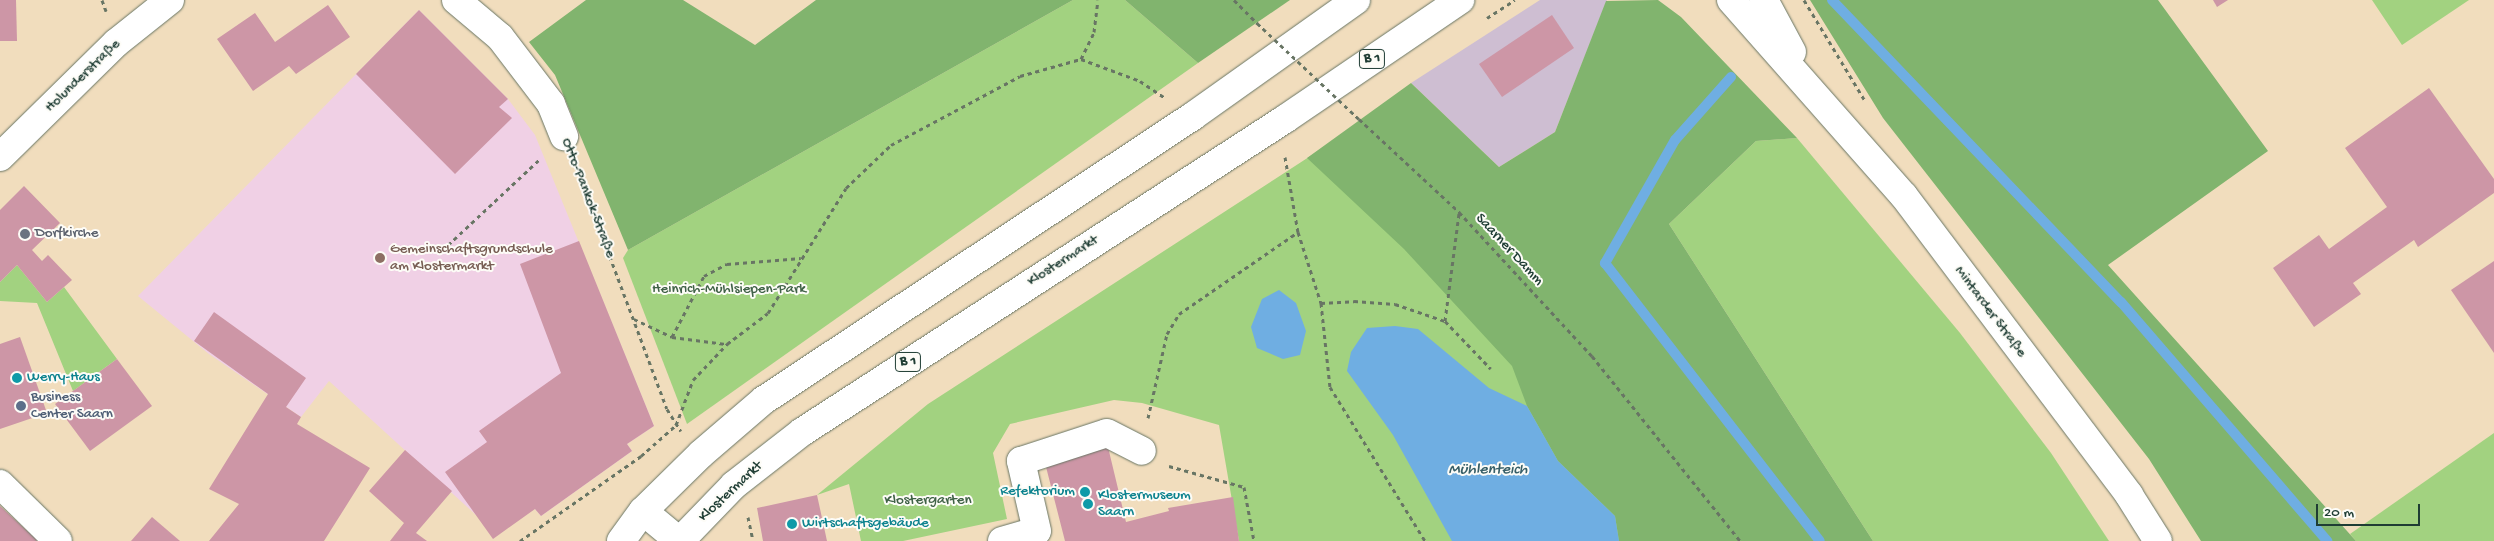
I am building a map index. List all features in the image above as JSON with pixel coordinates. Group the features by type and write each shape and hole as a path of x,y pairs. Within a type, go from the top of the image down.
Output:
{"main road":[{"name":"Holunderstraße","path":"0,156 116,44 170,0"},
{"name":"Otto-Pankok-Straße","path":"456,0 500,37 551,104 564,136"},
{"path":"621,541 643,511 701,454 764,400 1192,116 1356,0"},
{"name":"Klostermarkt","path":"680,541 734,485 802,432 1285,119 1460,0"},
{"name":"Mintarder Straße","path":"1731,0 1813,90 1904,196 2129,495 2158,541"},
{"name":"Mintarder Straße","path":"1764,0 1813,90"},
{"path":"1002,541 1037,531 1022,461 1107,434 1142,451"},
{"path":"0,484 58,541"},
{"path":"643,511 680,541"}],"path":[{"path":"1081,59 1094,32 1098,0"},
{"name":"Saarner Damm","path":"1234,0 1459,212 1592,356 1740,541"},
{"path":"520,541 640,456 676,425 693,380 727,344 768,313 846,188 891,146 1020,76 1081,59 1140,81 1192,116"},
{"path":"448,244 564,136"},
{"name":"Otto-Pankok-Straße","path":"564,136 667,409 676,425"},
{"path":"1284,148 1298,232 1321,303 1330,387 1425,541"},
{"path":"1445,321 1459,212"},
{"path":"1147,423 1167,334 1179,314 1298,232"},
{"path":"672,337 704,276 727,264 801,258"},
{"path":"1321,303 1354,301 1396,304 1445,321 1491,369"},
{"path":"634,319 672,337 727,344"},
{"path":"1142,451 1178,471 1244,487 1254,541"}],"shaded area":[{"path":"1540,0 1607,0 1555,132 1499,167 1411,83"},
{"name":"Gemeinschaftsgrundschule am Klostermarkt","path":"419,10 508,99 535,135 654,426 627,444 632,451 541,516 535,509 476,515 329,381 301,417 209,354 138,296"}],"green space":[{"path":"586,0 683,0 755,45 816,0 1073,0 628,250 555,75 529,42"},
{"name":"Heinrich-Mühlsiepen-Park","path":"1073,0 1125,0 1198,63 687,424 623,258 628,250"},
{"path":"1125,0 1290,0 1198,63"},
{"path":"1658,0 1681,17 1797,138 1756,141 1669,224 1873,541 1619,541 1615,516 1558,461 1527,406 1512,366 1404,249 1307,158 1411,83 1499,167 1555,132 1606,1"},
{"path":"1810,0 2158,0 2268,151 2108,265 2356,541 2201,541 2149,459 1883,118"},
{"path":"2372,0 2469,0 2402,45"},
{"name":"Klostergarten","path":"1349,131 1725,541 1239,541 1219,425 1142,403 1114,400 1010,424 993,453 1007,519 903,541 861,541 849,484 817,495 928,404"},
{"path":"1797,138 1960,333 2051,453 2109,541 1873,541 1669,224 1756,141"},
{"path":"17,265 47,302 64,287 117,359 73,391 37,303 0,301 0,282"},
{"path":"2494,433 2494,541 2356,541 2350,534"}],"water":[{"path":"1279,290 1296,303 1306,331 1300,355 1283,359 1257,348 1251,327 1262,299"},
{"name":"Mühlenteich","path":"1395,326 1418,329 1489,388 1527,406 1558,461 1615,516 1619,541 1452,541 1393,435 1347,371 1351,352 1367,328"}],"building":[{"path":"0,0 16,0 17,41 0,41"},
{"path":"2213,0 2228,0 2217,7"},
{"path":"328,5 350,37 296,74 289,66 253,91 217,39 255,13 275,42"},
{"path":"419,10 508,99 499,107 512,118 455,174 356,74"},
{"path":"1552,15 1574,48 1502,97 1479,64"},
{"path":"2429,88 2494,179 2494,193 2418,247 2414,240 2353,283 2361,294 2314,327 2273,268 2319,235 2329,249 2387,207 2345,148"},
{"name":"Dorfkirche","path":"24,186 60,223 32,250 42,261 48,255 72,280 47,302 17,265 0,282 0,210"},
{"path":"579,241 654,426 627,444 632,451 541,516 535,509 493,539 445,472 487,442 479,431 561,373 520,264"},
{"path":"2494,261 2494,353 2451,290"},
{"path":"214,312 306,378 286,407 301,417 297,424 370,468 324,541 209,541 239,504 209,489 268,394 194,341"},
{"name":"Werry-Haus","path":"20,337 47,413 0,429 0,344"},
{"path":"117,359 152,406 90,451 55,404"},
{"name":"Refektorium","path":"1108,447 1126,522 1169,511 1168,508 1233,497 1239,541 1065,541 1045,463"},
{"path":"405,450 452,491 416,533 427,541 390,541 404,523 369,491"},
{"name":"Wirtschaftsgebäude","path":"817,495 827,541 763,541 757,508"},
{"path":"0,506 37,540 0,541"},
{"path":"152,517 180,541 131,541"}],"waterway":[{"path":"1832,0 2121,302 2327,541"},
{"path":"1731,77 1675,140 1605,263 1820,541"}],"place":[{"name":"Dorfkirche","path":"25,234"},
{"name":"Gemeinschaftsgrundschule am Klostermarkt","path":"380,258"},
{"name":"Werry-Haus","path":"17,378"},
{"name":"Business Center Saarn","path":"21,406"},
{"name":"Refektorium","path":"1085,492"},
{"name":"Klostermuseum Saarn","path":"1088,504"},
{"name":"Wirtschaftsgebäude","path":"792,524"}]}
